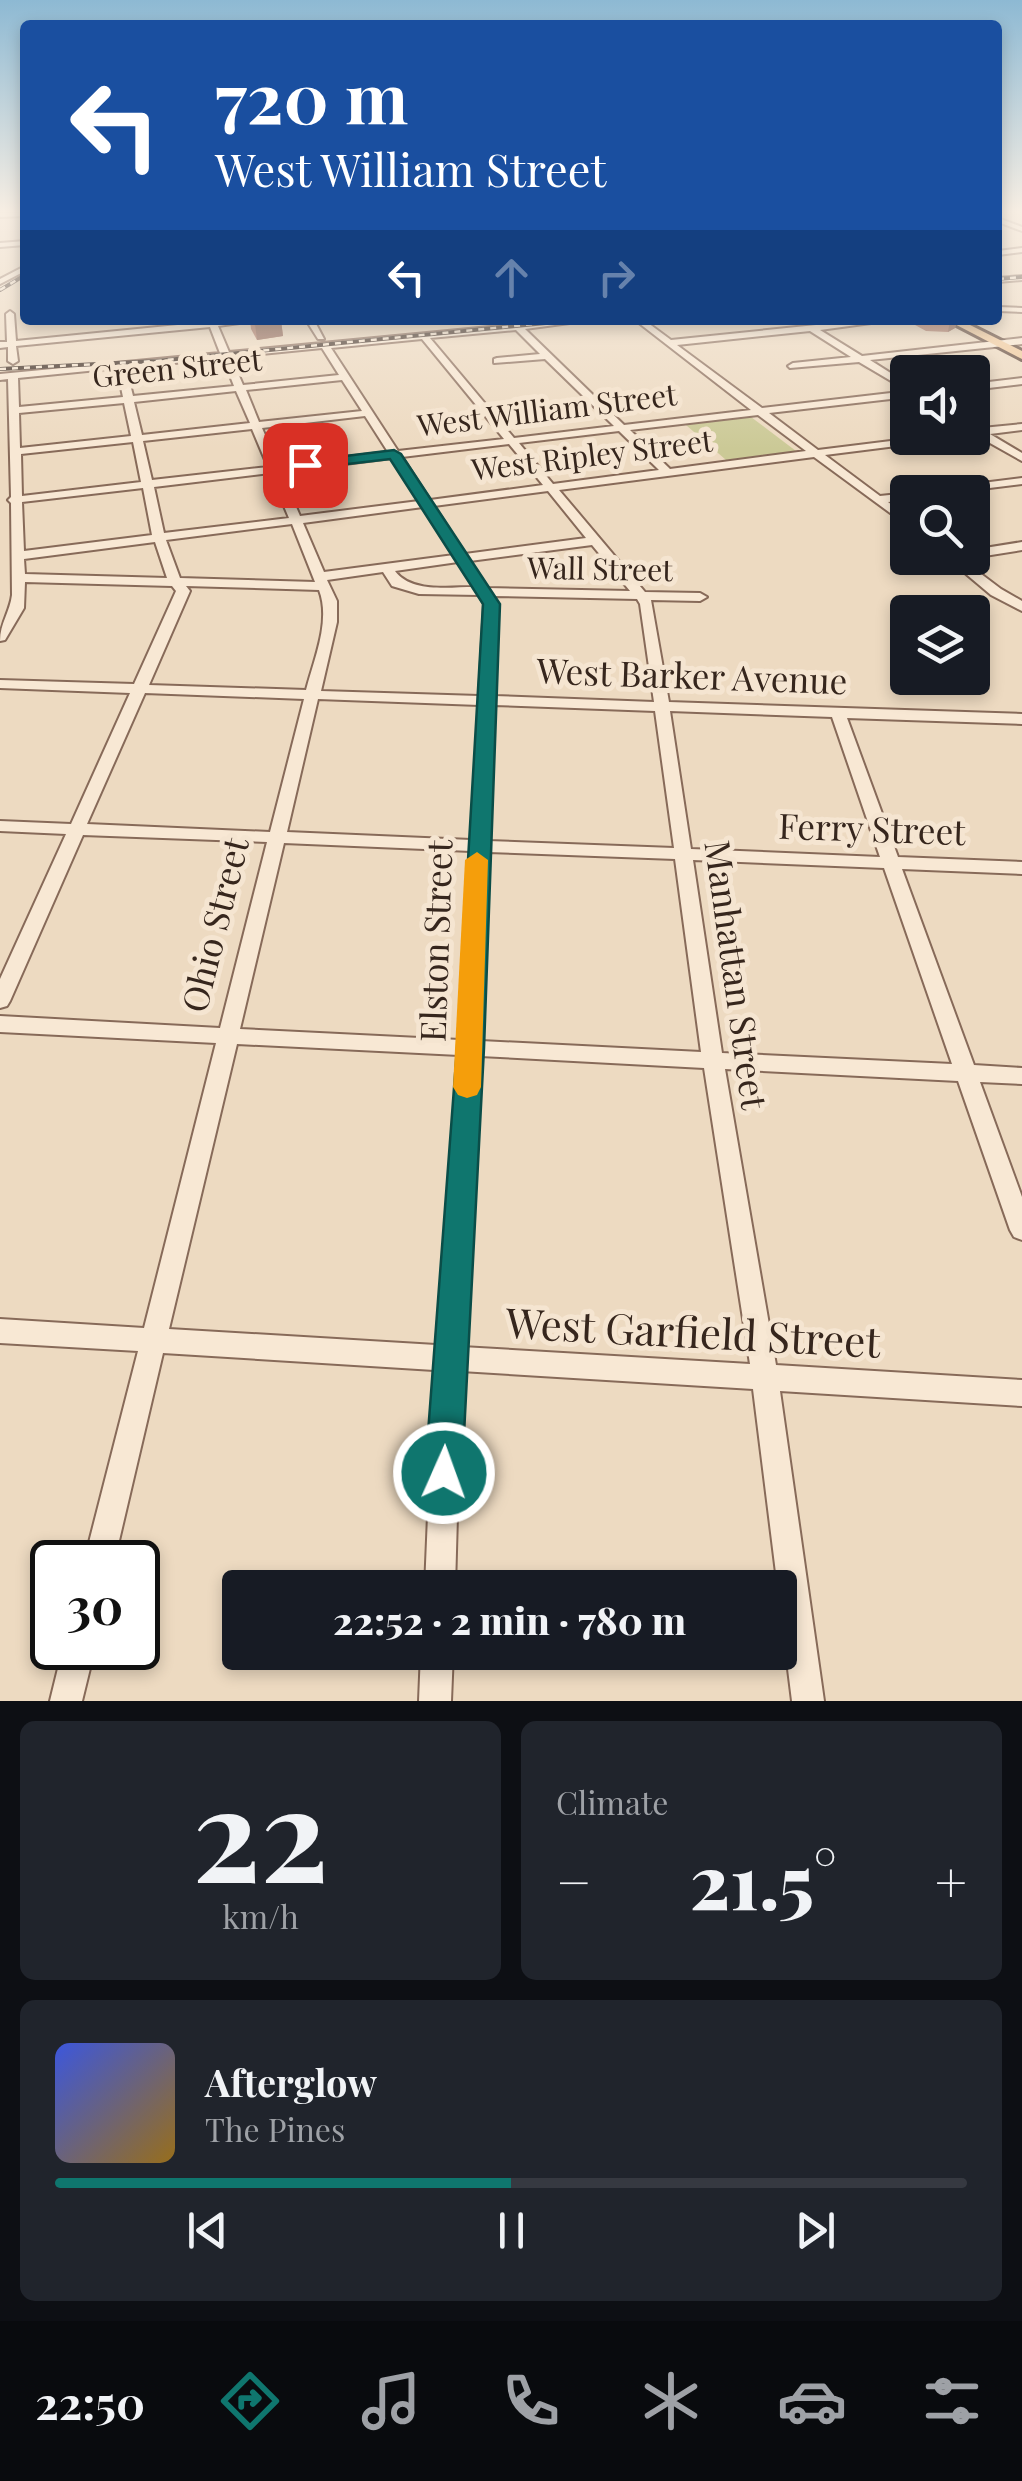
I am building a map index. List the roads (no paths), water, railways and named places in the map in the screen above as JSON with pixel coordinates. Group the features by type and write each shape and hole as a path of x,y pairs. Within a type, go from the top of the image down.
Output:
{"main road":[{"path":"961,325 1022,356"}],"street":[{"path":"5,314 9,350"},
{"path":"0,354 90,325"},
{"path":"0,1001 183,591 175,581 159,537 110,325"},
{"path":"46,340 185,325"},
{"name":"Ohio Street","path":"105,1540 330,622 330,601 213,325"},
{"path":"313,325 459,559 486,592"},
{"path":"0,637 18,608 19,578 14,452 6,426 13,411 6,377 323,342 538,325"},
{"path":"645,325 890,509"},
{"path":"806,325 890,378"},
{"path":"668,343 840,325"},
{"path":"518,327 666,472"},
{"name":"Manhattan Street","path":"424,336 646,603 764,1377 808,1701"},
{"path":"793,366 1022,341"},
{"path":"497,361 546,356"},
{"name":"Green Street","path":"13,411 346,376"},
{"path":"990,384 1022,381"},
{"name":"West William Street","path":"14,500 890,393"},
{"path":"14,452 368,413"},
{"path":"990,430 1022,427"},
{"path":"990,440 1022,458"},
{"name":"West Ripley Street","path":"17,556 890,443"},
{"path":"990,485 1022,481"},
{"path":"878,500 890,498"},
{"path":"19,578 321,582 388,568 592,541"},
{"path":"990,551 1022,546"},
{"name":"Wall Street","path":"388,568 397,583 408,588 700,597"},
{"path":"977,575 1022,607"},
{"name":"Elston Street","path":"441,1570 448,1358 470,1048 487,700 491,604 486,592"},
{"name":"West Barker Avenue","path":"0,684 1022,719"},
{"path":"838,713 1022,1230"},
{"name":"Ferry Street","path":"0,826 1022,868"},
{"path":"0,1024 1022,1076"},
{"name":"West Garfield Street","path":"0,1331 1022,1393"},
{"path":"66,1701 74,1670"},
{"path":"435,1701 436,1670"}],"railway":[{"path":"0,369 156,361 525,325"}]}
